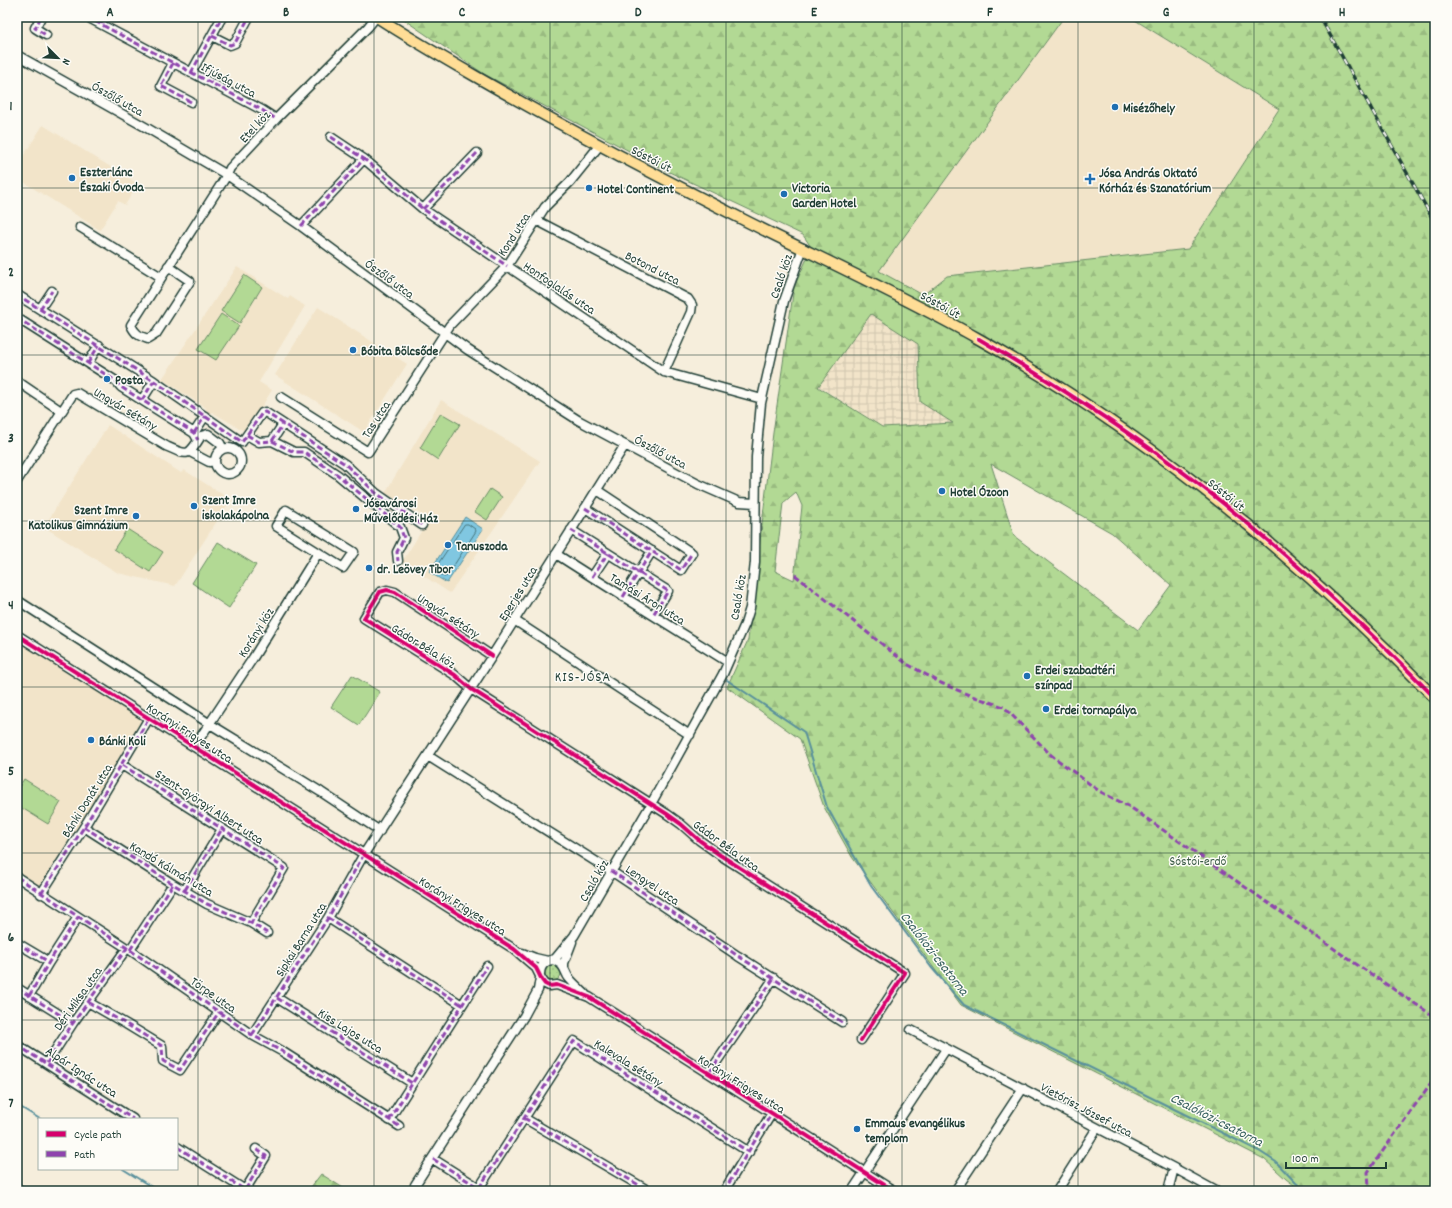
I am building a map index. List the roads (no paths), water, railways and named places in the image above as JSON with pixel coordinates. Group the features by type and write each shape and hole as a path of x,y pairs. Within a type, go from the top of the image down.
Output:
{"main road":[{"name":"Sóstói út","path":"377,17 494,87 599,146 908,300 1039,374 1137,439 1205,489 1334,598 1435,698"}],"street":[{"path":"41,17 35,28 46,35"},
{"name":"Ifjúság utca","path":"87,17 102,21 173,63 276,119"},
{"name":"Ifjúság utca","path":"191,73 222,17"},
{"path":"212,36 230,46 235,43 248,19 247,17"},
{"name":"Etel köz","path":"168,266 190,280 156,334 148,339 139,336 134,332 131,325 161,277 168,266 226,175 230,168 276,119 377,17"},
{"name":"Ószőlő utca","path":"17,55 147,128 226,175 301,226 468,350 578,420 698,484 739,502 755,504"},
{"path":"173,63 161,86 191,102"},
{"name":"Honfoglalás utca","path":"330,137 364,159 423,209 664,372 762,399"},
{"name":"Kond utca","path":"446,333 450,325 507,266 545,207 570,182 599,146"},
{"path":"423,209 477,153"},
{"path":"301,226 364,159"},
{"name":"Botond utca","path":"536,220 688,299 692,305 691,312 664,372"},
{"path":"80,227 161,277"},
{"name":"Csaló köz","path":"550,961 555,959 574,936 651,804 690,735 728,662 745,624 750,608 755,562 756,457 762,399 784,301 803,248"},
{"path":"40,309 52,291"},
{"path":"17,298 19,296 99,345 242,442 262,413 265,412 345,464 376,493 422,525"},
{"name":"Ungvár sétány","path":"17,318 88,363 196,436 208,434 220,443 223,449 231,448 236,451 240,454 241,461 238,470 230,474 222,472 218,468 216,461 209,462 190,452 186,454 181,453 166,446 77,393 73,394 61,411"},
{"name":"Tas utca","path":"281,397 368,452 446,333"},
{"path":"88,363 99,345"},
{"path":"17,381 61,411 17,481"},
{"name":"Ungvár sétány","path":"142,400 154,381"},
{"path":"190,452 205,416"},
{"path":"272,441 283,424"},
{"path":"247,435 259,442 272,441 294,452 304,452 338,475 400,527 404,538 397,552 398,561"},
{"name":"Eperjes utca","path":"364,854 492,656 625,445"},
{"path":"216,461 219,452 223,449"},
{"path":"338,475 345,464"},
{"path":"585,508 681,570 692,553 597,490"},
{"path":"286,510 354,552 343,568 318,553 276,526 286,510"},
{"path":"571,530 668,591 653,615"},
{"path":"623,597 652,551"},
{"name":"Korányi köz","path":"194,747 318,553"},
{"path":"592,578 608,553"},
{"name":"Tamási Áron utca","path":"556,554 728,662"},
{"name":"Gádor Béla köz","path":"395,592 387,590 380,592 364,618 455,675 470,689"},
{"name":"Ungvár sétány","path":"395,592 492,656"},
{"name":"Korányi Frigyes utca","path":"17,600 210,724 321,792 380,831"},
{"path":"514,620 690,735"},
{"name":"Korányi Frigyes utca","path":"17,635 514,949 534,958 559,962 565,970 568,978 589,997 894,1191"},
{"name":"Gádor Béla utca","path":"470,689 651,804 681,824 699,840 720,855 904,973 861,1040"},
{"name":"Bánki Donát utca","path":"42,894 122,765 149,718"},
{"name":"Lengyel utca","path":"428,756 612,871 842,1022"},
{"name":"Szent-Györgyi Albert utca","path":"122,765 284,868 251,923"},
{"name":"Kandó Kálmán utca","path":"84,827 207,904 251,923 267,933"},
{"path":"185,890 222,829"},
{"name":"Sipkai Barna utca","path":"252,1035 328,918 364,854"},
{"name":"Törpe utca","path":"17,877 128,949 252,1035 283,1052 399,1126"},
{"name":"Déri Miksa utca","path":"47,1063 88,1002 128,949 173,884"},
{"path":"29,996 78,917"},
{"path":"328,918 462,1005"},
{"name":"Csaló köz","path":"565,970 564,963 574,936"},
{"path":"17,943 49,962"},
{"name":"Korányi Frigyes utca","path":"514,949 536,968 545,984 553,985 589,997"},
{"path":"415,1185 524,1016 538,990 541,968 550,961"},
{"path":"389,1120 487,966"},
{"path":"532,1000 545,988 563,980 565,970"},
{"path":"709,1073 774,978"},
{"path":"17,988 73,1024"},
{"name":"Kiss Lajos utca","path":"277,998 412,1082"},
{"path":"88,1002 162,1046 163,1061 180,1070 219,1012"},
{"name":"Vietórisz József utca","path":"911,1030 1216,1191"},
{"name":"Kalevala sétány","path":"433,1159 482,1189 524,1118 574,1041 749,1152"},
{"name":"Alpár Ignác utca","path":"17,1044 131,1118"},
{"path":"852,1191 946,1049"},
{"path":"955,1191 1023,1088"},
{"path":"724,1191 772,1114"},
{"path":"524,1118 649,1191"},
{"path":"1057,1191 1097,1128"},
{"path":"178,1148 245,1190 266,1156 256,1149"},
{"path":"1168,1191 1174,1168"},
{"path":"17,1188 21,1191"}],"water":[{"path":"465,517 483,529 447,583 429,572"}],"waterway":[{"name":"Csalóközi-csatorna","path":"727,680 804,732 827,807 871,886 931,967 964,1005 1259,1151 1276,1162 1296,1183 1307,1191"},
{"path":"17,1105 38,1118"},
{"path":"125,1170 158,1191"}],"railway":[{"path":"1320,17 1435,223"}],"place":[{"name":"Misézőhely","path":"1115,107"},
{"name":"Eszterlánc Északi Óvoda","path":"72,178"},
{"name":"Jósa András Oktató Kórház és Szanatórium","path":"1090,179"},
{"name":"Hotel Continent","path":"589,188"},
{"name":"Victoria Garden Hotel","path":"784,194"},
{"name":"Bóbita Bölcsőde","path":"353,350"},
{"name":"Posta","path":"107,379"},
{"name":"Hotel Ózoon","path":"942,491"},
{"name":"Szent Imre iskolakápolna","path":"194,506"},
{"name":"Jósavárosi Művelődési Ház","path":"356,509"},
{"name":"Szent Imre Katolikus Gimnázium","path":"136,516"},
{"name":"Tanuszoda","path":"448,545"},
{"name":"dr. Leövey Tibor","path":"369,568"},
{"name":"Erdei szabadtéri színpad","path":"1027,676"},
{"name":"Erdei tornapálya","path":"1046,709"},
{"name":"Bánki Koli","path":"91,740"},
{"name":"Emmaus evangélikus templom","path":"857,1129"}],"district":[{"name":"KIS-JÓSA","path":"583,676"}],"park label":[{"name":"Sóstói-erdő","path":"1198,860"}]}
